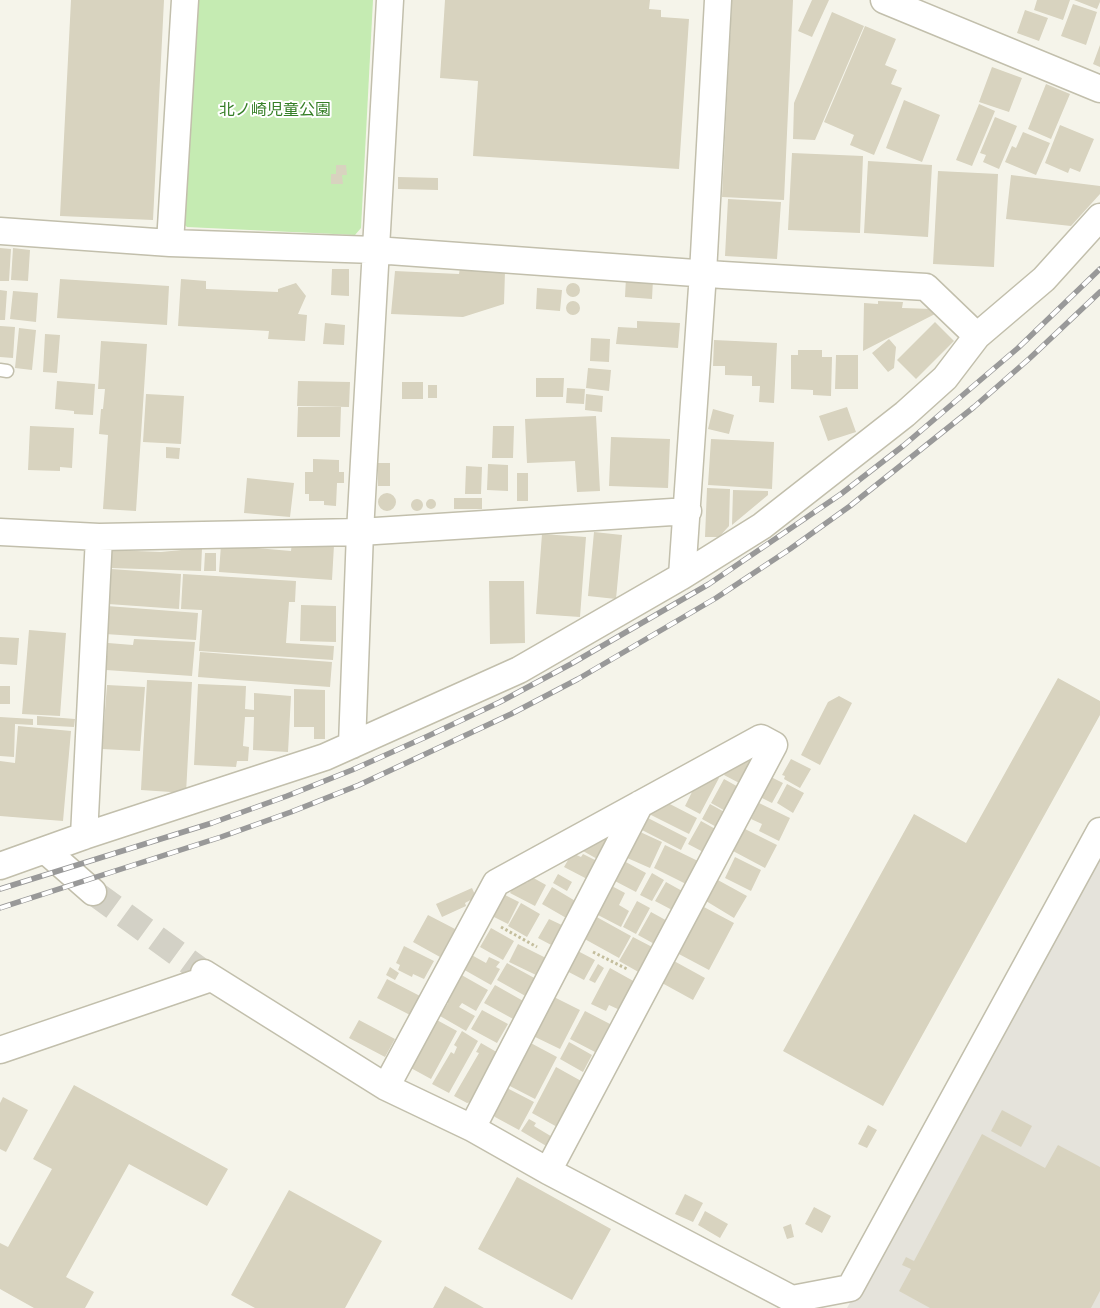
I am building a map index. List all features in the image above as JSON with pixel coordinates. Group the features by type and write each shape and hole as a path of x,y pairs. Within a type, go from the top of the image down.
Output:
{"street":[{"path":"170,242 185,0"},
{"path":"352,744 360,532 390,0"},
{"path":"682,576 703,274 718,0"},
{"path":"884,0 1100,89"},
{"path":"0,866 84,836 325,757 519,670 682,576 762,526 906,414 946,378 977,336 1044,278 1100,217"},
{"path":"0,231 170,242 375,250 703,274 926,287 977,336"},
{"path":"0,532 99,538 360,532 688,511"},
{"path":"84,836 99,538"},
{"path":"386,1087 496,883 762,738 774,745 548,1171"},
{"path":"472,1128 640,804"},
{"path":"0,1050 208,975 386,1087 472,1128 776,1301 850,1288 1100,832"},
{"path":"45,850 93,892"}],"path":[{"path":"479,915 649,981"}],"shaded area":[{"path":"1100,859 1100,1308 847,1308 998,1045"}],"green space":[{"name":"北ノ崎児童公園","path":"189,0 373,0 361,228 355,235 187,227 178,219"}],"building":[{"path":"71,0 164,0 153,220 60,216"},
{"path":"445,0 650,0 649,9 661,10 661,17 689,19 679,169 473,156 478,81 440,78"},
{"path":"732,0 793,0 784,200 722,197"},
{"path":"812,0 829,0 812,37 798,31"},
{"path":"1037,0 1070,0 1063,20 1034,10"},
{"path":"1074,0 1100,0 1100,2 1097,9"},
{"path":"1073,4 1097,12 1086,45 1061,36"},
{"path":"1025,10 1048,18 1039,41 1017,33"},
{"path":"832,12 864,26 815,140 793,139 794,103"},
{"path":"865,26 896,39 885,65 897,70 891,84 902,88 874,155 850,145 854,135 824,122"},
{"path":"1100,45 1100,67 1093,64"},
{"path":"992,67 1022,78 1009,112 979,102"},
{"path":"1046,84 1070,94 1051,139 1028,129"},
{"path":"904,100 940,115 922,162 886,148"},
{"path":"979,104 995,111 972,166 956,160"},
{"path":"995,117 1017,126 999,169 983,162 986,155 980,153"},
{"path":"1060,125 1094,139 1080,172 1070,168 1068,173 1045,163"},
{"path":"1023,132 1050,143 1036,175 1005,162 1012,146 1016,148"},
{"path":"792,153 863,156 860,233 788,230"},
{"path":"868,161 932,165 928,237 864,233"},
{"path":"336,165 346,165 347,175 342,175 343,184 331,184 331,174 336,174"},
{"path":"938,171 998,174 994,267 933,264"},
{"path":"1011,175 1100,186 1100,194 1071,226 1006,219"},
{"path":"398,177 438,178 438,190 398,189"},
{"path":"728,199 781,202 777,259 725,256"},
{"path":"0,248 11,249 9,281 0,281"},
{"path":"13,248 30,250 28,281 11,280"},
{"path":"460,268 505,271 504,304 463,317 391,314 395,271 459,274"},
{"path":"332,269 349,269 349,296 331,295"},
{"path":"626,277 653,279 652,299 625,297"},
{"path":"60,279 169,286 167,325 57,318"},
{"path":"181,279 206,281 206,289 278,292 278,289 296,283 306,296 298,314 307,315 305,341 268,339 269,331 178,326"},
{"path":"570,283 576,283 580,290 576,297 570,297 566,293 566,287"},
{"path":"537,288 562,290 560,311 536,309"},
{"path":"0,290 7,291 5,320 0,320"},
{"path":"13,291 38,293 36,322 10,319"},
{"path":"573,301 578,303 580,308 578,313 573,315 568,313 566,308 568,303"},
{"path":"878,301 903,302 902,308 932,309 935,314 863,351 864,303 878,304"},
{"path":"637,321 680,323 678,348 616,344 618,327 637,328"},
{"path":"935,322 954,341 916,379 897,360"},
{"path":"325,323 345,325 344,345 323,344"},
{"path":"0,326 15,327 13,358 0,357"},
{"path":"19,328 36,330 32,370 15,368"},
{"path":"45,334 60,335 57,373 43,372"},
{"path":"591,338 610,339 609,362 590,361"},
{"path":"889,339 896,347 894,368 888,372 872,353"},
{"path":"714,340 777,343 774,403 759,402 760,386 752,386 752,376 725,375 725,366 713,366"},
{"path":"101,341 147,344 136,511 103,509 108,435 99,434 105,389 98,389"},
{"path":"798,350 822,350 822,357 832,357 831,396 813,395 813,390 791,389 791,355 798,355"},
{"path":"836,355 858,355 858,389 835,389"},
{"path":"588,368 611,370 609,391 586,388"},
{"path":"536,378 564,378 563,397 536,397"},
{"path":"57,381 95,384 93,415 74,414 74,411 55,409"},
{"path":"298,381 350,382 349,407 297,406"},
{"path":"402,382 423,382 423,399 402,399"},
{"path":"428,385 437,385 437,398 428,398"},
{"path":"567,388 585,389 584,404 566,403"},
{"path":"146,394 184,396 181,444 143,442"},
{"path":"586,394 603,396 602,412 585,410"},
{"path":"298,407 341,407 340,437 297,437"},
{"path":"847,407 856,432 828,441 819,416"},
{"path":"713,409 734,415 729,434 708,429"},
{"path":"596,416 600,491 577,492 575,461 527,463 525,419"},
{"path":"30,426 74,428 72,468 60,467 60,471 28,470"},
{"path":"493,426 514,426 513,458 492,458"},
{"path":"611,437 670,439 668,488 609,486"},
{"path":"711,439 774,442 772,489 708,485"},
{"path":"166,447 180,448 179,459 166,458"},
{"path":"313,459 339,460 339,472 344,472 344,483 337,483 336,506 324,505 324,501 309,501 309,494 305,494 305,472 313,472"},
{"path":"378,463 390,463 390,486 378,486"},
{"path":"488,464 508,465 508,491 487,490"},
{"path":"466,466 482,467 481,494 465,494"},
{"path":"517,473 528,473 528,501 517,501"},
{"path":"247,478 294,483 290,517 244,513"},
{"path":"707,488 730,489 729,526 719,537 705,537"},
{"path":"733,490 768,491 768,495 732,525"},
{"path":"383,493 391,493 396,498 394,509 383,511 378,506 378,498"},
{"path":"454,498 482,498 482,509 454,509"},
{"path":"415,499 419,499 423,505 419,511 415,511 411,507 411,503"},
{"path":"429,499 433,499 436,504 435,508 429,509 426,506 426,502"},
{"path":"594,532 622,535 616,599 588,596"},
{"path":"542,534 586,537 580,617 536,614"},
{"path":"292,542 334,545 332,580 219,572 221,545 291,551"},
{"path":"202,548 201,571 111,568 112,550 161,552"},
{"path":"205,553 216,553 216,571 204,571"},
{"path":"111,569 181,574 179,609 108,604"},
{"path":"183,574 296,581 295,602 289,602 286,643 334,646 333,660 199,651 202,610 181,609"},
{"path":"489,581 524,581 525,643 490,644"},
{"path":"301,605 336,606 336,642 300,641"},
{"path":"107,606 198,613 196,640 105,634"},
{"path":"29,630 66,633 60,716 22,714"},
{"path":"0,637 19,638 17,665 0,664"},
{"path":"134,639 195,642 192,676 106,670 108,643 133,645"},
{"path":"200,652 332,662 330,687 198,677"},
{"path":"1058,678 1100,701 1100,715 883,1106 783,1051 914,814 966,843"},
{"path":"147,680 192,682 186,793 141,790"},
{"path":"198,684 246,686 245,709 254,710 254,693 291,696 288,752 253,750 254,717 245,717 243,746 249,747 248,761 237,761 236,767 194,765"},
{"path":"107,685 145,687 140,751 102,749"},
{"path":"0,686 10,686 10,704 0,704"},
{"path":"294,689 325,690 325,739 314,739 314,727 294,727"},
{"path":"839,696 852,703 820,765 801,755 828,702"},
{"path":"37,716 75,719 74,727 37,725"},
{"path":"0,717 33,719 33,725 15,724 14,757 0,756"},
{"path":"18,726 71,731 63,821 0,816 0,761 15,763"},
{"path":"750,751 759,756 743,785 724,775 730,765"},
{"path":"791,759 811,769 800,788 784,779 785,776 782,775"},
{"path":"715,776 719,778 700,814 685,806 692,792"},
{"path":"769,776 783,783 772,803 758,796"},
{"path":"724,779 742,789 729,813 711,803"},
{"path":"787,784 804,793 793,813 777,803"},
{"path":"666,802 697,818 689,834 649,814"},
{"path":"759,803 790,818 779,841 759,831 762,824 751,819"},
{"path":"710,804 728,814 720,829 702,819"},
{"path":"646,817 687,838 681,850 640,829"},
{"path":"701,821 719,831 707,854 688,844"},
{"path":"745,829 777,845 765,868 733,851"},
{"path":"638,831 662,842 650,868 625,857"},
{"path":"601,838 609,842 599,860 583,851 587,845"},
{"path":"665,845 698,861 686,884 654,868"},
{"path":"572,853 581,857 583,854 599,862 589,880 564,867"},
{"path":"735,857 761,870 751,891 725,878"},
{"path":"624,861 646,873 636,892 613,880"},
{"path":"652,873 664,880 652,901 640,895"},
{"path":"558,874 572,882 567,891 553,883"},
{"path":"530,876 546,885 535,906 510,893 516,883 522,881 527,883"},
{"path":"716,879 747,896 734,918 706,901 708,897 706,896"},
{"path":"666,882 684,892 674,911 655,901"},
{"path":"608,884 625,893 619,905 629,911 621,927 598,915 601,909 596,906"},
{"path":"552,887 577,902 568,919 542,904"},
{"path":"472,888 476,897 465,903 466,906 442,917 436,904"},
{"path":"501,893 519,902 508,924 490,915"},
{"path":"637,901 650,908 636,934 623,927"},
{"path":"521,903 540,914 527,937 508,926"},
{"path":"702,906 734,923 709,970 677,953"},
{"path":"651,912 671,923 658,946 638,935"},
{"path":"428,915 455,929 440,957 413,942"},
{"path":"593,915 631,936 619,958 581,937"},
{"path":"549,919 566,927 555,947 538,938"},
{"path":"491,928 514,941 503,960 480,947"},
{"path":"633,937 656,949 642,974 619,961"},
{"path":"518,944 546,958 536,975 509,962"},
{"path":"404,946 434,961 424,979 413,974 412,977 398,970 400,965 396,963"},
{"path":"574,949 595,960 584,980 563,969"},
{"path":"468,953 486,963 489,957 500,962 496,967 500,969 491,985 461,968"},
{"path":"674,961 705,978 693,1000 662,983"},
{"path":"507,963 538,980 529,998 497,980"},
{"path":"598,964 604,968 595,983 589,980"},
{"path":"390,967 399,973 395,980 386,975"},
{"path":"610,968 637,983 622,1011 609,1005 606,1011 591,1004"},
{"path":"458,973 488,990 476,1011 462,1003 459,1007 475,1016 466,1031 440,1016 448,1003 442,999"},
{"path":"387,979 420,996 410,1015 377,998"},
{"path":"495,985 525,1002 515,1020 484,1003"},
{"path":"552,996 580,1010 560,1049 531,1035"},
{"path":"482,1010 508,1024 497,1043 471,1029"},
{"path":"585,1011 610,1024 595,1052 570,1039"},
{"path":"435,1019 457,1031 431,1079 409,1067"},
{"path":"359,1020 395,1039 385,1057 349,1038"},
{"path":"462,1031 478,1041 449,1093 432,1084 451,1052 454,1054 457,1047 454,1045"},
{"path":"527,1041 557,1057 535,1099 504,1083"},
{"path":"569,1042 592,1055 583,1072 560,1059"},
{"path":"481,1043 500,1054 471,1102 467,1103 454,1096 479,1053 476,1052"},
{"path":"556,1067 583,1082 559,1128 532,1113"},
{"path":"74,1085 228,1169 207,1206 129,1164 66,1277 94,1292 85,1308 34,1308 0,1289 0,1243 8,1247 52,1169 33,1159"},
{"path":"505,1087 534,1102 519,1130 495,1117 491,1112"},
{"path":"3,1097 28,1110 6,1152 0,1149 0,1103"},
{"path":"1002,1110 1032,1126 1021,1147 991,1131"},
{"path":"529,1119 536,1123 534,1126 554,1138 548,1147 521,1131"},
{"path":"868,1125 877,1130 867,1148 858,1144"},
{"path":"982,1134 1045,1168 1058,1145 1100,1167 1100,1291 1091,1308 930,1308 899,1291 911,1269 902,1265 906,1257 914,1261"},
{"path":"517,1177 611,1229 572,1300 478,1249"},
{"path":"289,1190 382,1241 345,1308 255,1308 231,1295"},
{"path":"685,1194 703,1203 693,1222 675,1214"},
{"path":"814,1207 831,1216 822,1233 805,1224"},
{"path":"705,1211 728,1224 720,1238 698,1225"},
{"path":"791,1224 794,1237 787,1239 783,1227"},
{"path":"445,1286 484,1308 433,1308"}],"tunnel":[{"path":"93,892 204,973"}],"railway":[{"path":"0,889 212,823 287,796 352,770 428,736 500,702 571,664 709,584 841,494 903,446 1018,348 1100,269"},
{"path":"0,908 221,837 291,812 359,785 511,714 578,679 716,598 850,506 974,407 1030,358 1100,292"}]}
